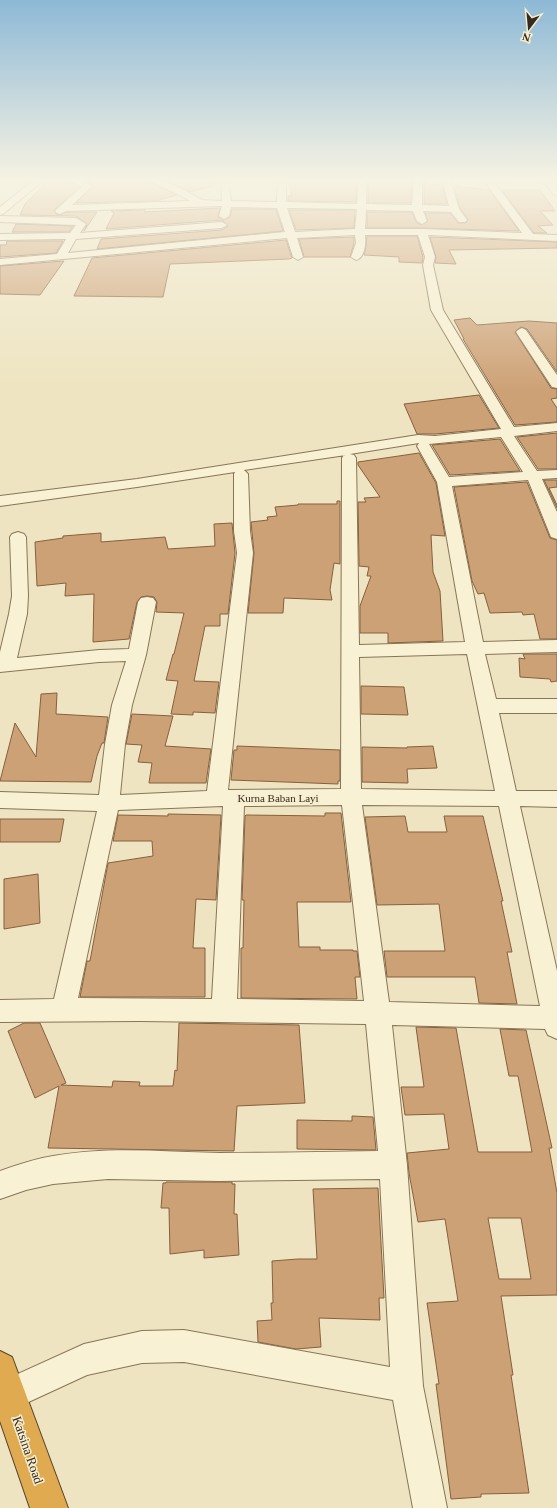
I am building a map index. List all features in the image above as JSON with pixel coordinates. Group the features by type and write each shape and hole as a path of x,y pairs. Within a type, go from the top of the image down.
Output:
{"highway":[{"name":"Katsina Road","path":"4,1382 49,1508"}],"street":[{"path":"60,257 65,249"},
{"path":"0,262 134,249"},
{"path":"295,249 298,257"},
{"path":"356,257 359,249"},
{"path":"428,249 430,256 428,265 437,310 533,476 549,510 557,534"},
{"path":"522,332 557,384"},
{"path":"0,510 140,491 349,458 430,443 557,427"},
{"path":"0,501 138,483 418,439 430,443"},
{"path":"0,1011 64,1008 224,1009 378,1013 556,1022 509,798 475,648 444,482 430,443"},
{"path":"349,458 351,797 378,1013 393,1165 407,1386 430,1508"},
{"path":"224,1009 225,798 245,553 242,532 241,474"},
{"path":"444,482 557,474"},
{"path":"18,537 20,596 18,614 3,666 99,656 137,655"},
{"path":"64,1008 109,803 115,744 122,705 137,655 147,602"},
{"path":"349,651 557,646"},
{"path":"488,706 557,706"},
{"name":"Kurna Baban Layi","path":"0,800 109,803 225,798 351,797 557,799"},
{"path":"0,1185 11,1180 57,1169 103,1164 221,1167 393,1165"},
{"path":"4,1382 84,1360 142,1347 184,1346 407,1386"}],"building":[{"path":"0,249 58,249 56,253 0,257"},
{"path":"185,249 289,249 292,258 170,264 163,297 74,296 92,258"},
{"path":"302,249 352,249 350,257 304,257"},
{"path":"365,249 421,249 423,257 422,263 399,262 399,257 364,255"},
{"path":"434,249 483,249 449,250 456,264 435,263 436,257"},
{"path":"64,261 40,295 0,294 0,266"},
{"path":"470,318 477,325 529,321 557,323 557,372 527,329 521,327 515,332 551,388 557,389 557,398 551,399 557,408 557,422 515,425 463,339 454,320"},
{"path":"479,395 499,428 435,434 417,434 404,404"},
{"path":"557,433 557,469 538,469 517,437"},
{"path":"500,439 520,471 450,475 432,445"},
{"path":"419,453 436,483 445,536 431,535 433,572 440,591 443,641 388,643 388,633 360,633 360,606 371,576 367,576 369,567 359,566 358,502 366,502 364,498 380,497 358,465 358,462"},
{"path":"544,480 557,480 557,487 549,488 557,508"},
{"path":"527,482 550,538 557,540 557,639 540,639 534,614 523,615 522,612 490,613 484,593 478,594 472,581 454,487"},
{"path":"337,501 340,501 340,564 334,563 330,590 332,600 284,598 283,613 248,613 254,553 251,522 268,520 267,517 277,516 275,507 298,504 337,504"},
{"path":"232,523 235,553 228,614 220,614 220,626 205,626 194,681 219,682 215,713 193,712 193,715 171,714 178,681 166,680 184,613 156,612 157,602 154,597 141,597 137,602 129,639 93,642 94,594 65,596 66,583 37,586 35,542 63,538 63,536 101,533 101,542 165,537 168,549 215,546 214,524"},
{"path":"523,654 557,654 557,681 551,682 550,679 520,677 519,658 525,659"},
{"path":"361,686 404,687 408,715 361,714"},
{"path":"57,693 56,714 108,717 104,743 102,743 97,756 91,782 0,781 15,723 36,757 41,694"},
{"path":"132,714 173,716 165,746 211,749 206,783 149,783 152,763 138,762 142,745 126,744"},
{"path":"237,746 340,750 340,781 338,781 338,784 231,780 234,750 237,750"},
{"path":"433,746 437,768 407,769 408,783 362,782 362,747 407,748"},
{"path":"325,813 341,813 351,902 297,902 299,947 320,947 320,950 357,951 360,977 355,977 357,999 241,998 245,816 325,816"},
{"path":"168,814 221,815 216,900 196,899 193,948 205,948 205,997 80,997 87,961 90,961 108,863 153,856 152,841 113,841 118,815 168,816"},
{"path":"405,816 408,832 447,832 444,816 483,816 503,901 501,901 512,952 507,952 517,1004 479,1003 475,977 387,977 384,951 445,951 439,904 377,905 365,817"},
{"path":"0,819 64,819 60,842 0,842"},
{"path":"38,874 40,923 4,929 4,879"},
{"path":"24,1023 40,1023 66,1083 61,1085 112,1087 113,1081 140,1082 139,1086 173,1086 175,1070 177,1071 179,1023 299,1025 305,1103 237,1106 234,1151 48,1148 59,1086 35,1098 8,1031"},
{"path":"416,1027 456,1028 478,1152 532,1152 518,1076 509,1076 500,1029 526,1030 552,1148 549,1148 557,1193 557,1295 501,1296 513,1375 511,1375 529,1493 481,1494 481,1497 451,1499 436,1384 439,1384 427,1303 458,1301 445,1219 418,1222 407,1153 449,1149 444,1114 405,1115 401,1087 424,1087","holes":["488,1218 521,1218 531,1279 499,1279"]},
{"path":"352,1116 373,1117 376,1150 297,1149 297,1120 352,1121"},
{"path":"232,1182 232,1184 235,1184 234,1214 237,1214 239,1255 204,1258 204,1250 170,1254 169,1208 161,1208 163,1183"},
{"path":"378,1188 384,1298 379,1298 380,1320 319,1318 321,1347 296,1349 258,1342 257,1321 272,1320 272,1261 317,1259 313,1189"}]}
